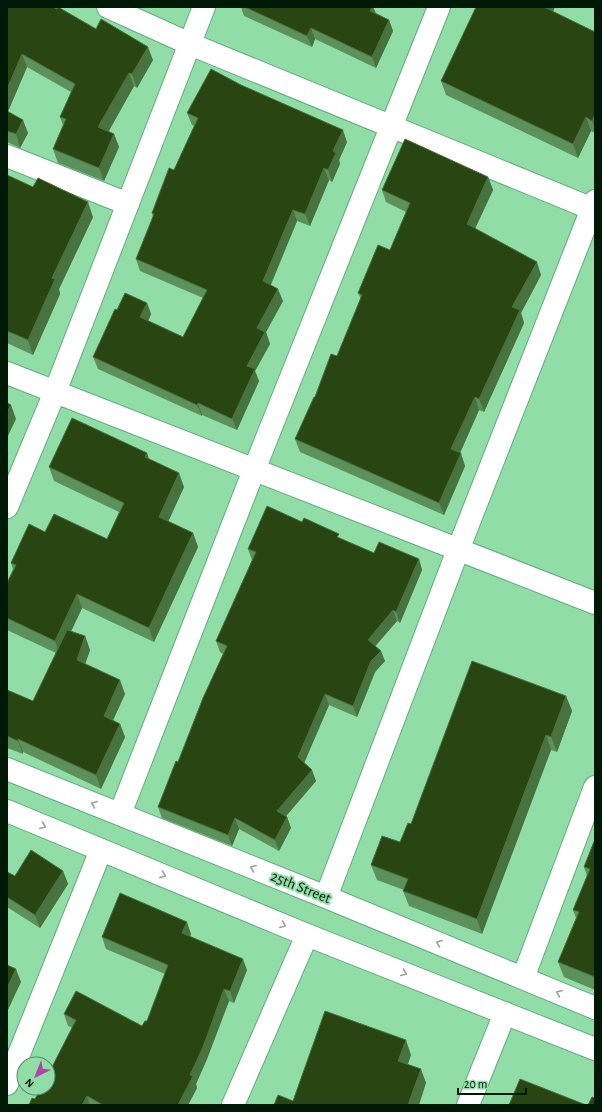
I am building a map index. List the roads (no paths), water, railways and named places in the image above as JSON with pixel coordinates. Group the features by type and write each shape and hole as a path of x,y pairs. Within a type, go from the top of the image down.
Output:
{"street":[{"path":"108,7 190,44 392,127 594,207 458,550 326,897"},
{"path":"7,507 55,392 204,7"},
{"path":"120,814 254,470 439,7"},
{"path":"7,156 128,204"},
{"path":"7,373 458,550 595,602"},
{"name":"25th Street","path":"7,769 326,897 595,1008"},
{"path":"523,978 595,787"},
{"path":"7,811 308,935 595,1049"},
{"path":"7,1084 101,850"},
{"path":"233,1105 308,935"},
{"path":"468,1105 505,1013"}]}
